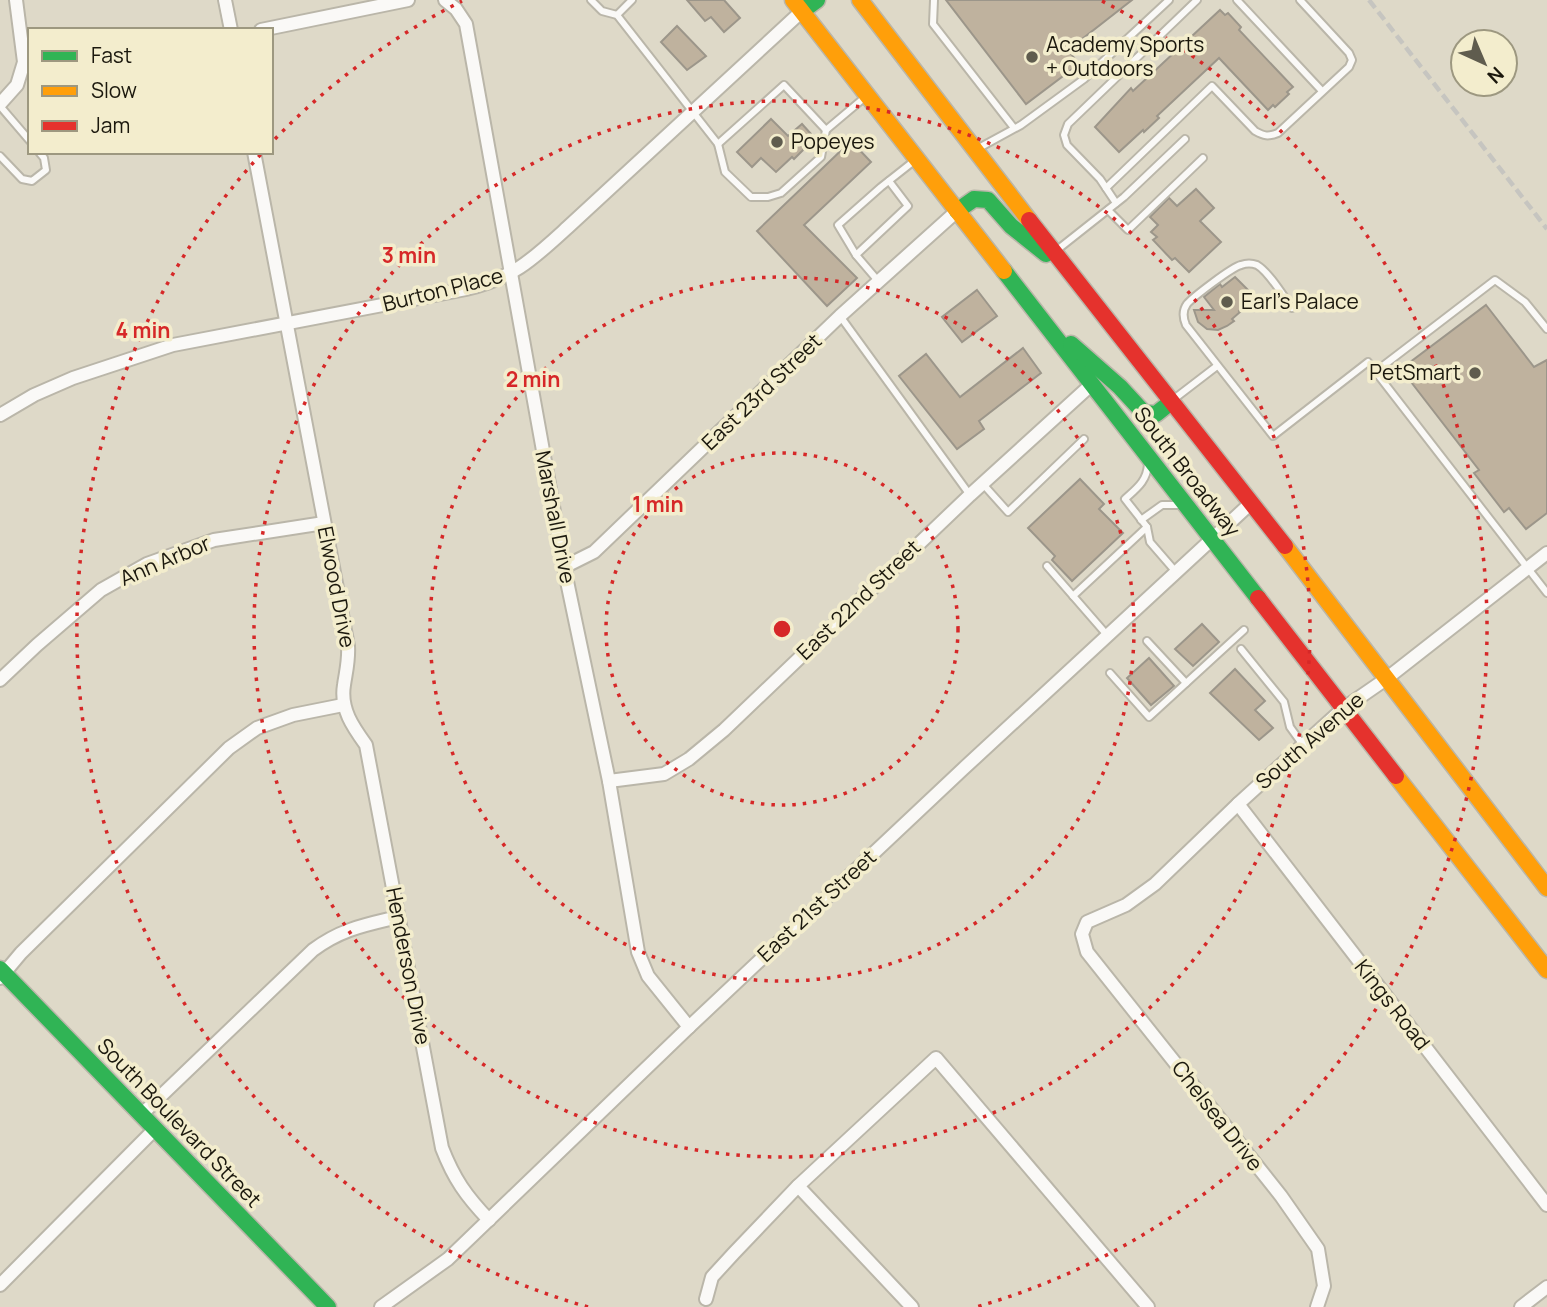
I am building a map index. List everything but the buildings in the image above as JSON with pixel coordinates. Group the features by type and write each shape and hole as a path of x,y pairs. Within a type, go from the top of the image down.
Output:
{"main road":[{"path":"797,6 817,0"},
{"name":"South Broadway","path":"860,0 1545,884"},
{"name":"South Broadway","path":"797,6 1547,970"},
{"path":"957,211 968,201 988,200 1011,226 1071,274"},
{"path":"1040,318 1120,387 1144,413 1156,414 1171,402"},
{"name":"South Boulevard Street","path":"1,974 328,1307"}],"street":[{"path":"0,105 18,85 24,62 16,0"},
{"path":"225,0 231,28"},
{"path":"271,28 408,0"},
{"name":"Marshall Drive","path":"445,0 456,9 466,24 564,567 609,781 638,952 648,976 689,1027"},
{"name":"Burton Place","path":"0,415 73,377 173,345 466,289 492,283 510,275 551,243 692,112 797,6"},
{"name":"Elwood Drive","path":"254,154 348,646 349,666 343,705"},
{"name":"East 23rd Street","path":"564,567 594,552 841,316 957,211"},
{"name":"East 22nd Street","path":"609,781 664,774 689,759 724,730 982,483 1091,384"},
{"name":"East 21st Street","path":"381,1307 448,1259 689,1027 1251,503"},
{"name":"Ann Arbor","path":"0,680 100,590 147,564 214,540 324,523"},
{"name":"South Avenue","path":"1082,934 1087,922 1126,905 1156,884 1238,804 1344,708 1386,679 1547,552"},
{"path":"1,974 229,748 257,728 292,715 343,705"},
{"name":"Henderson Drive","path":"343,705 366,745 442,1148 450,1170 463,1192 489,1220"},
{"name":"Kings Road","path":"1238,804 1547,1205"},
{"path":"141,1115 313,950 330,937 349,928 398,917"},
{"name":"Chelsea Drive","path":"1082,934 1087,951 1281,1196 1318,1249 1324,1286 1317,1307"},
{"path":"706,1299 712,1277 798,1186 936,1058 1147,1307"},
{"path":"0,1284 155,1129"},
{"path":"798,1186 912,1307"},
{"path":"1521,1307 1547,1287"}],"lane":[{"path":"590,0 602,11 617,15 718,145 725,172 751,197 768,197 780,193 821,157 827,130 867,96"},
{"path":"617,15 632,0"},
{"path":"934,0 933,24 1014,128"},
{"path":"976,150 1014,128 1084,79 1169,0"},
{"path":"1116,204 1100,179 1067,145 1064,135 1068,124 1197,0"},
{"path":"1237,0 1322,91"},
{"path":"1106,188 1212,86 1263,136 1278,133 1349,67 1352,60 1349,53 1300,0"},
{"path":"718,145 784,85 827,130"},
{"path":"0,105 28,139"},
{"path":"1054,253 1116,204 1185,139"},
{"path":"0,156 22,179 32,181 46,170 41,154"},
{"path":"1108,210 1128,230 1203,158"},
{"path":"878,282 856,255 838,225 917,159"},
{"path":"856,255 908,206 889,181"},
{"path":"1292,308 1257,265 1248,263 1238,265 1187,303 1183,317 1185,325 1273,436 1368,362 1547,593"},
{"path":"1375,372 1495,280 1525,302 1547,329"},
{"path":"841,316 970,495"},
{"path":"1171,402 1217,366"},
{"path":"982,483 1008,512 1084,439"},
{"path":"1149,457 1147,475 1125,499 1147,527 1150,542 1176,572"},
{"path":"1141,520 1161,505 1186,506"},
{"path":"1073,596 1147,527"},
{"path":"1047,566 1107,635"},
{"path":"1110,673 1149,718 1244,630"},
{"path":"1147,641 1186,683"},
{"path":"1241,649 1284,702 1290,727 1303,745"}],"railway":[{"path":"1369,0 1547,229"}],"traffic: fast":[{"path":"802,11 817,0"},
{"path":"957,211 974,199 988,200 1011,226 1046,254"},
{"path":"1004,271 1258,598"},
{"path":"1071,344 1120,387 1144,413 1156,414 1171,402"},
{"path":"0,969 328,1307"}],"traffic: slow":[{"path":"793,0 1004,271"},
{"path":"860,0 1029,220"},
{"path":"1285,546 1547,888"},
{"path":"1396,776 1547,970"}],"traffic: jam":[{"path":"1029,220 1285,546"},
{"path":"1258,598 1396,776"}],"place":[{"name":"Academy Sports + Outdoors","path":"1032,57"},
{"name":"Popeyes","path":"777,142"},
{"name":"Earl's Palace","path":"1227,302"},
{"name":"PetSmart","path":"1475,373"}]}
